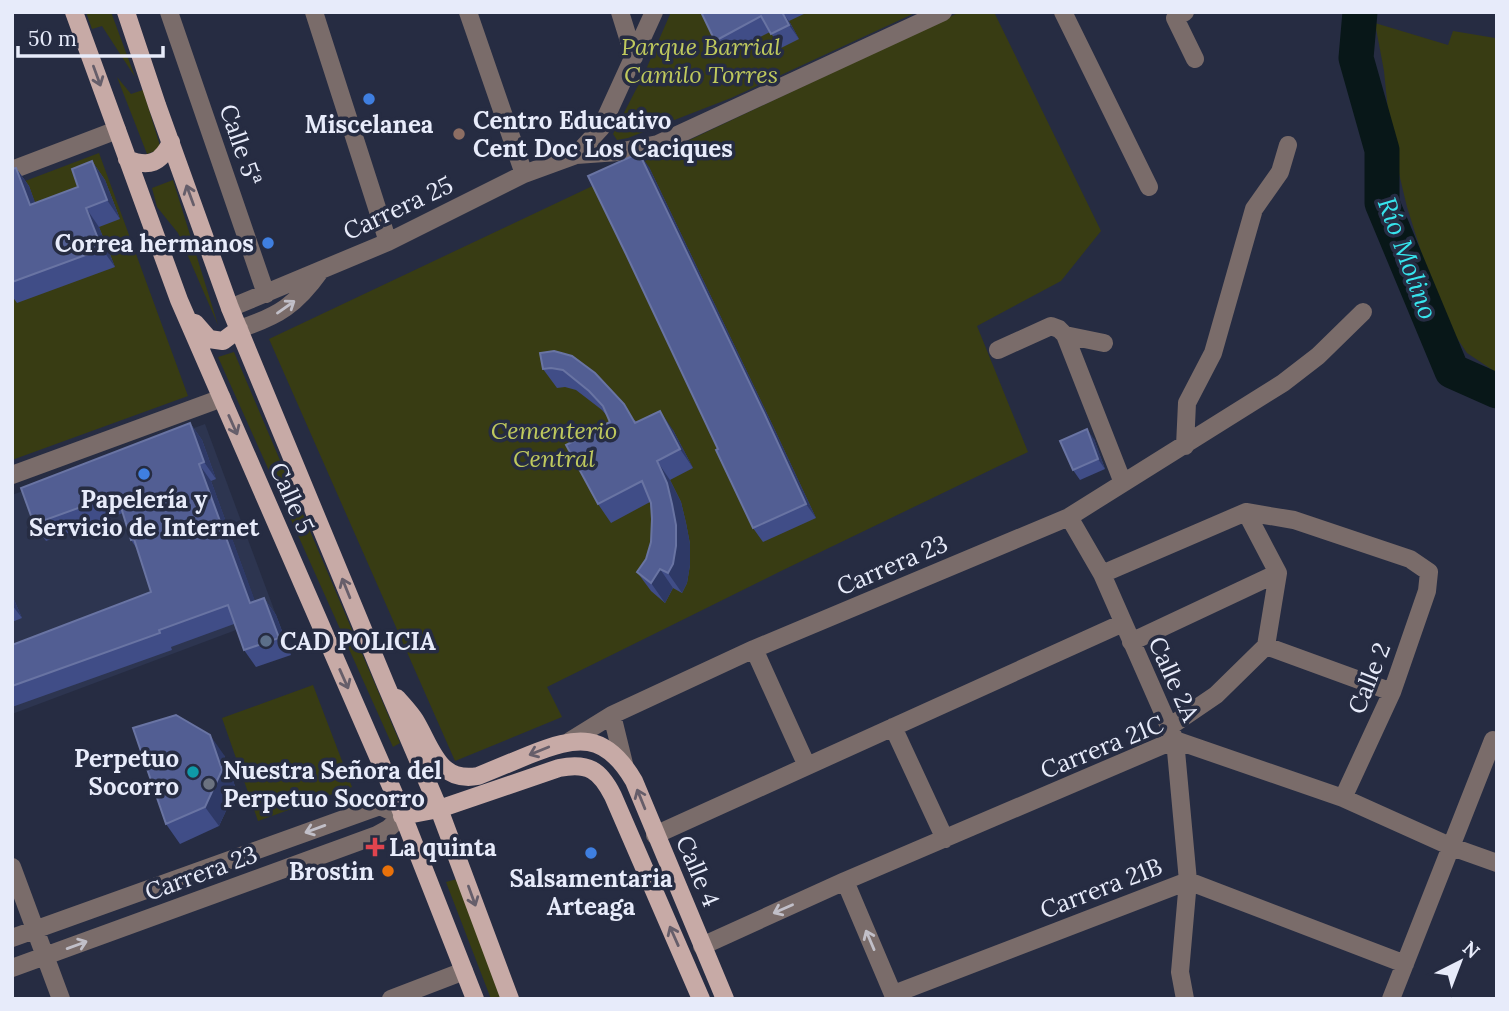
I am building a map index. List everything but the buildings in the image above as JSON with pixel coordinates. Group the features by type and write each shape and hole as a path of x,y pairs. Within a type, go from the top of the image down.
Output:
{"main road":[{"name":"Calle 5","path":"74,12 179,300 390,785 475,999"},
{"name":"Calle 5","path":"126,12 230,308 439,809 510,999"},
{"path":"127,159 140,164 153,162 165,154 171,142"},
{"path":"179,300 209,340 223,341 239,329"},
{"name":"Calle 5","path":"386,685 414,717 441,766"},
{"name":"Carrera 23","path":"441,766 457,776 478,776 556,744 570,741 598,745 624,764"},
{"name":"Calle 4","path":"624,764 634,781 725,999"},
{"name":"Carrera 23","path":"402,816 439,809 559,768 573,765 595,771"},
{"name":"Calle 4","path":"595,771 605,781 613,796 701,999"}],"street":[{"name":"Calle 5ª","path":"169,12 266,294"},
{"path":"314,12 388,242"},
{"path":"468,12 524,174"},
{"path":"620,12 634,57"},
{"name":"Carrera 25","path":"230,308 388,242 524,174 576,155 601,128 654,12"},
{"path":"576,155 618,152 658,144 943,12"},
{"path":"1063,12 1149,187"},
{"path":"1185,12 1175,18 1195,59"},
{"path":"12,170 117,130"},
{"path":"1185,446 1188,403 1213,353 1254,209 1280,172 1288,145"},
{"name":"Carrera 25","path":"239,329 265,320 287,308 306,291 321,270"},
{"name":"Carrera 23","path":"570,741 612,715 754,649 1069,517 1283,383 1318,356 1363,312"},
{"path":"998,350 1051,326 1065,335 1123,483"},
{"path":"1065,335 1104,343"},
{"path":"12,475 222,398"},
{"path":"1102,575 1246,512 1278,573 1266,646 1172,733"},
{"name":"Calle 2","path":"1246,512 1294,520 1410,559 1429,572 1427,591 1392,692 1343,798"},
{"name":"Calle 2A","path":"1069,517 1102,575 1172,733 1188,881 1180,972 1185,999"},
{"path":"1130,642 1278,573"},
{"path":"655,835 1123,624"},
{"path":"1266,646 1392,692"},
{"path":"754,649 807,766"},
{"path":"612,715 624,764"},
{"path":"893,727 945,839"},
{"name":"Carrera 21C","path":"702,946 945,839 1172,733 1343,798 1452,847 1497,863"},
{"path":"1391,999 1493,740"},
{"name":"Carrera 23","path":"12,938 380,806 402,816 377,835 12,968"},
{"path":"12,867 61,999"},
{"path":"845,881 894,997"},
{"name":"Carrera 21B","path":"894,997 1188,881 1405,964"},
{"path":"391,999 464,971"}],"shaded area":[{"path":"205,424 276,615 12,714 12,495"}],"green space":[{"path":"86,12 111,12 135,77 102,26 92,29"},
{"name":"Parque Barrial Camilo Torres","path":"671,12 917,12 731,98 617,140 613,134 644,74"},
{"name":"Cementerio Central","path":"960,12 994,12 1101,231 1061,281 977,326 1028,452 547,687 562,717 455,761 269,339"},
{"path":"1375,23 1448,45 1453,31 1495,38 1497,28 1497,373 1467,353 1446,322 1424,261 1407,207 1391,140 1384,71"},
{"path":"117,77 131,94 143,90 161,149 147,154"},
{"path":"99,153 188,396 12,460 12,186"},
{"path":"173,180 218,325 178,233 157,207 152,188"},
{"path":"234,352 400,743 393,747 218,357"},
{"path":"313,685 352,787 258,821 222,718"},
{"path":"457,879 502,999 491,999 446,882"}],"waterway":[{"name":"Río Molino","path":"1360,12 1356,58 1382,150 1382,203 1452,371 1497,391"}],"place":[{"name":"Miscelanea","path":"369,99"},
{"name":"Centro Educativo Cent Doc Los Caciques","path":"459,134"},
{"name":"Correa hermanos","path":"268,243"},
{"name":"Papelería y Servicio de Internet","path":"144,474"},
{"name":"CAD POLICIA","path":"266,641"},
{"name":"Perpetuo Socorro","path":"193,772"},
{"name":"Nuestra Señora del Perpetuo Socorro","path":"209,784"},
{"name":"La quinta","path":"375,847"},
{"name":"Salsamentaria Arteaga","path":"591,853"},
{"name":"Brostin","path":"388,871"}]}
